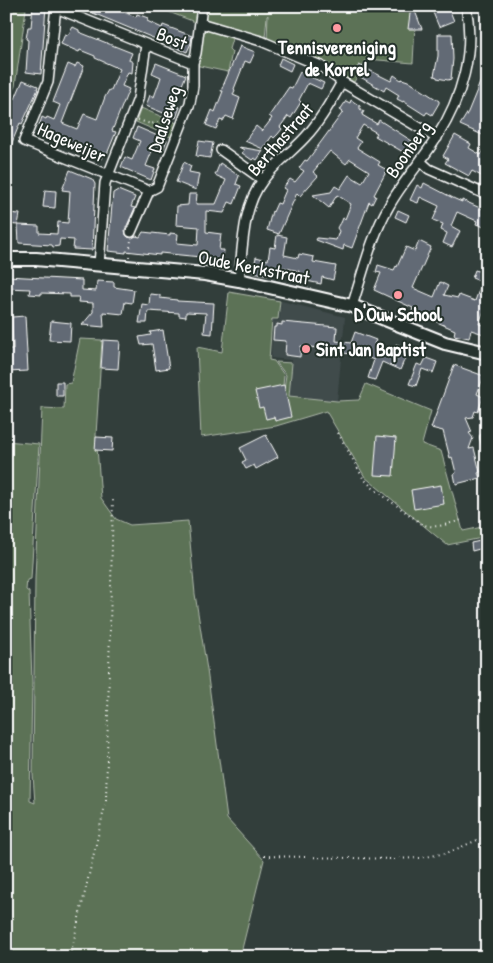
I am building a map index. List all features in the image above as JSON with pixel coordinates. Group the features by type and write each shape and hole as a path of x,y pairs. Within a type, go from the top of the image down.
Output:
{"street":[{"name":"Daalseweg","path":"132,232 149,191 157,187 190,103 193,86 193,63 202,6"},
{"name":"Boonberg","path":"352,306 374,236 389,207 437,138 453,111 463,84 468,53 469,21 466,6"},
{"name":"Bost","path":"56,7 193,63"},
{"name":"Hageweijer","path":"56,7 48,82 24,141 149,191"},
{"path":"200,23 261,41 321,66 342,82 437,138"},
{"path":"100,265 105,183 138,99 146,45"},
{"name":"Berthastraat","path":"239,280 246,223 252,200 262,180 309,134 328,108 342,82"},
{"path":"221,150 262,180"},
{"path":"420,161 429,168 487,195"},
{"name":"Oude Kerkstraat","path":"6,259 36,259 128,267 204,274 239,280 352,306 445,343 487,353"}],"lane":[{"path":"487,434 483,437 487,454"}],"path":[{"path":"131,116 151,124 161,121 180,129"},
{"path":"128,267 132,232"},
{"path":"338,433 364,478 374,489 422,524 437,526 462,520"},
{"path":"70,957 106,801 113,499"},
{"path":"264,856 420,858 447,853 487,836"}],"shaded area":[{"name":"Sint Jan Baptist","path":"281,301 345,317 337,401 289,396 292,360 271,358 273,320 279,321"}],"green space":[{"path":"6,6 26,9 15,86 6,106"},
{"path":"153,6 198,6 195,22"},
{"name":"Tennisvereniging de Korrel","path":"206,6 416,6 413,63 367,59 354,82 296,51 349,55 355,47 286,49 267,41 268,15 265,38 204,19"},
{"path":"203,27 233,36 229,49 232,52 228,72 195,65"},
{"path":"141,108 177,123 171,137 136,122"},
{"path":"229,292 280,301 278,319 272,319 269,360 274,361 284,375 282,396 286,375 276,362 292,363 289,396 337,401 359,400 366,384 431,411 422,444 441,451 463,531 487,526 487,537 447,545 365,477 326,411 276,426 201,437 197,347 222,352"},
{"path":"80,339 102,340 96,435 101,498 116,519 130,525 188,521 195,594 227,819 264,860 240,957 6,957 6,441 39,444 31,579 27,580 26,590 29,592 32,682 30,801 35,803 33,775 35,579 42,408 64,409 65,384 71,383"}],"building":[{"path":"33,6 46,6 41,74 26,72 28,40 26,39 28,27 31,27"},
{"path":"76,6 117,6 116,9 136,17 137,14 148,18 147,21 162,28 163,25 192,36 191,43 187,52"},
{"path":"411,6 413,6 422,29 408,29"},
{"path":"440,6 448,6 454,21 439,27 432,10"},
{"path":"73,27 79,30 79,32 132,53 129,60 133,62 132,73 128,72 122,86 129,89 112,131 116,132 107,154 103,152 101,159 40,134 43,127 39,126 42,117 54,120 60,105 53,102 68,64 75,67 77,63 84,66 62,123 77,129 84,114 97,119 105,97 109,90 111,90 120,69 95,58 95,56 80,50 79,52 61,44 65,34 68,35"},
{"path":"438,34 452,34 453,59 451,79 448,80 434,76 438,56"},
{"path":"240,46 255,52 250,63 245,61 234,89 233,95 240,98 233,119 226,116 223,121 220,120 216,129 206,125 212,110 215,112 223,91 221,91"},
{"path":"281,58 293,64 290,71 278,65"},
{"path":"156,63 186,75 182,85 178,84 171,104 180,107 176,118 146,106 150,95 154,97 161,77 152,73"},
{"path":"359,65 391,81 394,75 401,80 408,81 439,101 439,103 432,115 427,112 425,115 397,99 399,95 386,87 384,91 357,75 356,71"},
{"path":"486,68 487,109 480,124 487,127 487,137 460,125 468,112"},
{"path":"300,72 324,83 321,89 308,83 299,100 301,102 291,118 288,116 280,127 282,129 274,138 272,136 263,149 245,141 256,126 262,131 267,125 272,118 269,116 289,87 292,88"},
{"path":"23,80 38,86 38,89 22,124 20,123 6,157 6,95 15,99"},
{"path":"351,100 364,111 362,115 377,124 379,120 412,141 405,153 375,136 377,133 363,125 355,138 361,142 357,148 380,162 378,165 387,170 374,195 376,196 372,204 369,202 352,248 344,245 343,250 316,240 317,238 336,240 339,231 337,228 343,218 345,219 351,204 337,195 329,208 313,195 331,192 335,186 340,189 349,175 362,183 369,171 350,159 346,164 330,151 313,172 318,176 300,196 297,193 279,234 267,230 272,211 277,203 280,204 286,190 283,188 290,179 295,182 304,171 299,168 305,160 307,161 343,112 340,110 346,101 350,103"},
{"path":"137,127 167,140 163,150 154,146 146,166 155,169 151,180 121,167 125,157 132,160 140,141 133,138"},
{"path":"455,135 471,144 469,148 481,155 487,145 487,179 472,171 469,176 445,163 448,159 443,156"},
{"path":"199,141 213,143 210,158 196,156"},
{"path":"239,147 263,151 257,160 254,158 252,160 242,153 244,150"},
{"path":"184,162 191,166 189,172 199,174 196,190 176,182"},
{"path":"220,163 239,176 236,184 241,186 234,204 229,202 224,213 206,211 206,232 221,234 219,250 224,250 223,260 207,258 207,265 200,264 201,257 108,251 113,193 118,190 135,197 131,207 135,208 125,230 128,237 140,237 143,232 170,235 170,233 178,234 177,243 198,245 199,227 176,225 177,206 188,205 189,194 197,194 196,204 216,204 226,180 215,175"},
{"path":"70,170 92,179 95,184 92,250 73,249 74,240 60,239 59,246 53,247 52,245 19,243 18,225 39,226 39,233 57,234 58,222 68,223 70,191 62,190"},
{"path":"424,183 455,199 462,202 462,200 487,211 487,228 476,224 477,221 457,212 451,226 460,231 452,247 443,243 447,233 441,230 443,224 433,220 439,206 420,197 418,203 410,200 417,185 422,188"},
{"path":"45,190 56,191 55,208 43,207"},
{"path":"398,210 409,215 406,222 395,217"},
{"path":"6,213 20,214 18,225 6,224"},
{"path":"277,235 287,237 284,255 298,258 299,254 314,257 313,262 336,266 333,280 322,277 321,284 297,279 299,271 272,265 270,275 253,272 256,257 268,260 270,247 275,248"},
{"path":"419,241 431,247 413,288 434,297 440,282 448,286 444,295 458,298 459,295 475,301 482,282 472,278 475,270 485,273 487,271 487,308 485,307 479,324 487,326 487,335 471,330 469,338 454,335 455,330 412,311 413,308 374,290 381,273 376,272 378,265 394,270 406,247 415,251"},
{"path":"6,276 82,280 82,290 96,291 97,281 114,282 114,287 134,290 132,303 125,302 123,314 103,312 104,327 82,325 93,312 93,303 78,302 79,297 70,297 70,294 29,294 30,289 6,288"},
{"path":"150,294 160,295 160,298 177,301 214,303 212,334 204,333 206,313 186,312 186,317 179,316 179,313 148,311 147,323 139,323 142,304 149,305"},
{"path":"25,316 28,371 7,372 6,349 13,349 12,317"},
{"path":"51,321 71,323 70,341 49,340"},
{"path":"282,322 337,327 336,341 351,343 355,332 376,340 374,344 393,351 396,344 409,349 400,370 382,362 375,380 368,378 374,360 358,354 318,352 318,348 301,346 300,357 285,355 286,341 273,340 274,327 277,327 277,324 282,325"},
{"path":"163,330 169,368 156,370 152,344 141,345 139,337 151,335 150,332"},
{"path":"103,340 120,341 118,369 101,368"},
{"path":"426,358 437,362 433,373 422,369 416,386 409,384 417,364 422,366"},
{"path":"454,365 484,376 477,394 483,397 478,412 475,411 473,417 466,418 472,432 469,433 473,438 469,449 474,448 480,478 456,484 454,474 456,473 443,431 431,428"},
{"path":"56,382 63,382 63,396 56,396"},
{"path":"284,385 291,417 275,421 274,417 266,419 263,407 259,408 255,391"},
{"path":"266,435 278,457 256,469 254,465 246,469 242,462 246,460 240,448"},
{"path":"377,436 396,438 393,476 374,475"},
{"path":"96,437 113,438 112,451 95,450"},
{"path":"441,485 444,504 414,509 411,490"},
{"path":"485,540 487,547 472,551 471,543"}],"place":[{"name":"Tennisvereniging de Korrel","path":"337,28"},
{"name":"D'Ouw School","path":"398,295"},
{"name":"Sint Jan Baptist","path":"306,349"}]}
